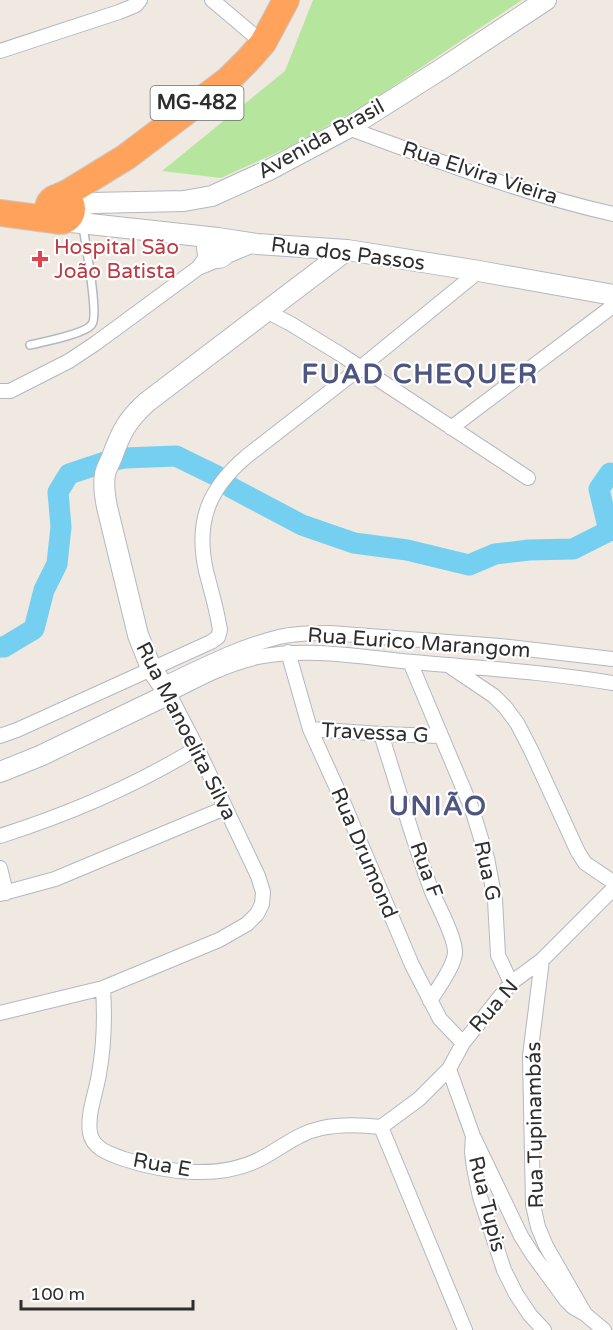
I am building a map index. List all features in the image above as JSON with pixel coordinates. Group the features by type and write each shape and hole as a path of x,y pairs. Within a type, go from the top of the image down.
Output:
{"highway":[{"name":"MG-482","path":"67,212 84,182 126,158 235,73 263,43 286,0"},
{"path":"6,213 67,212"}],"street":[{"path":"0,51 118,12 136,5 140,0"},
{"path":"212,0 263,43"},
{"name":"Avenida Brasil","path":"67,212 92,203 184,201 212,196 269,170 348,128 546,0"},
{"name":"Rua Elvira Vieira","path":"348,128 482,177 613,214"},
{"name":"Rua dos Passos","path":"67,212 191,236 215,249 256,244 347,250 613,295"},
{"path":"3,394 69,361 96,343 198,268 206,256 215,249"},
{"path":"347,250 266,311 340,354 528,478"},
{"path":"0,772 40,756 161,682 218,637 219,622 206,568 202,535 204,517 211,497 232,468 479,271"},
{"path":"451,428 613,306"},
{"name":"Rua Manoelita Silva","path":"103,988 219,940 247,924 257,914 262,904 263,892 258,876 197,748 138,635 104,492 105,474 116,445 133,415 266,311"},
{"name":"Rua Eurico Marangom","path":"161,682 258,643 304,634 330,633 500,646 613,659"},
{"name":"Rua Eurico Marangom","path":"161,682 250,659 288,652 326,652 410,662 504,669 613,683"},
{"name":"Rua Drumond","path":"288,652 310,729 412,964 440,1019 463,1043"},
{"name":"Rua G","path":"410,662 472,809 487,858 495,900 498,955 511,983"},
{"path":"449,665 494,696 505,707 517,723 531,750 578,852 585,863 613,882"},
{"path":"596,680 613,678"},
{"path":"0,736 161,682"},
{"name":"Travessa G","path":"310,729 440,736"},
{"name":"Rua F","path":"381,734 421,860 455,952 453,963 430,1001"},
{"path":"0,836 58,817 114,793 197,748"},
{"path":"0,868 3,893 55,879 225,808"},
{"name":"Rua N","path":"381,1127 419,1100 449,1070 463,1043 511,983 542,960 613,889"},
{"name":"Rua Tupinambás","path":"542,960 530,1056 533,1205 538,1227 546,1246 585,1314"},
{"path":"0,1013 103,988"},
{"name":"Rua E","path":"103,988 105,1017 103,1048 90,1120 90,1135 96,1146 109,1154 138,1163 170,1169 210,1172 248,1164 298,1136 324,1128 358,1125 381,1127"},
{"name":"Rua Tupis","path":"449,1070 473,1136 472,1152 480,1197 504,1270 530,1315 544,1330"},
{"path":"381,1127 465,1330"},
{"path":"473,1136 521,1236 566,1300 602,1329"}],"lane":[{"path":"30,345 87,329 93,324 92,285 67,212"}],"green space":[{"path":"313,0 522,0 362,107 287,148 221,178 162,171 285,71"}],"waterway":[{"path":"0,647 4,647 34,629 44,590 57,564 61,527 58,492 69,474 105,462 125,458 176,456 217,476 232,488 302,525 354,543 407,550 469,565 495,554 529,550 573,549 609,531 599,489 610,473 613,475"}],"place":[{"name":"Hospital São João Batista","path":"40,259"}],"district":[{"name":"FUAD CHEQUER","path":"420,374"},
{"name":"UNIÃO","path":"438,806"}]}
